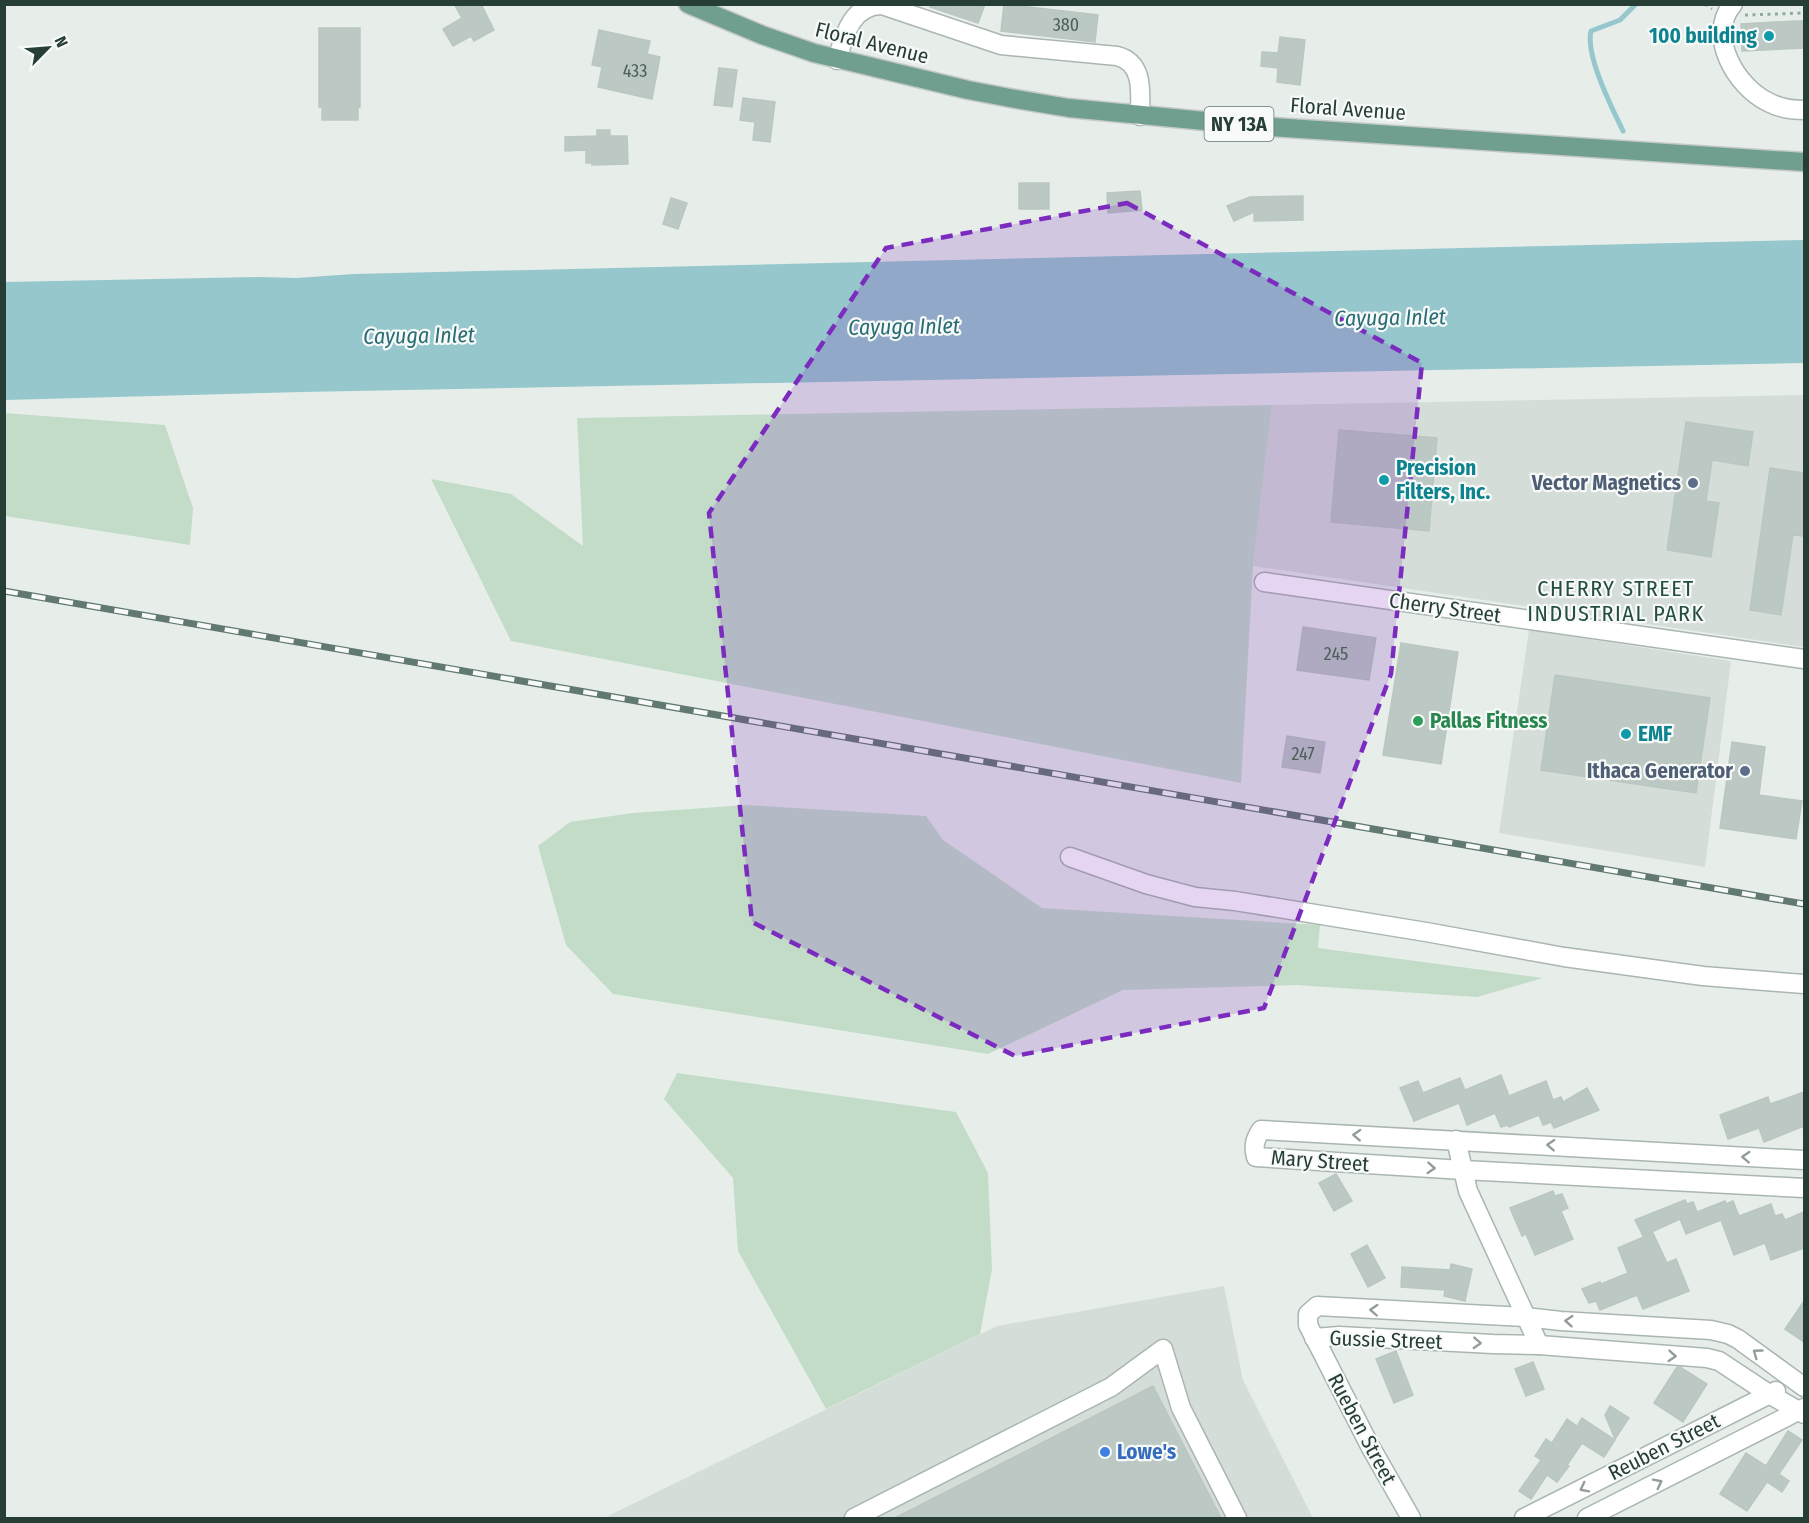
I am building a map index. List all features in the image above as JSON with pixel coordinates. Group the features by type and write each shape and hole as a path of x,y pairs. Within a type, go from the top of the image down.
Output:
{"main road":[{"name":"Floral Avenue","path":"688,4 790,46 837,60 1010,98 1069,108 1262,126 1804,162"}],"street":[{"path":"837,60 844,34 851,22 871,5 882,5 1001,45 1117,56 1126,59 1134,66 1139,78 1140,116"},
{"path":"1735,10 1725,16 1722,38 1724,49 1737,75 1767,102 1804,110"},
{"name":"Cherry Street","path":"1264,582 1804,659"},
{"path":"1070,857 1146,884 1195,897 1235,901 1426,932 1564,957 1703,976 1804,984"},
{"name":"Mary Street","path":"1804,1160 1261,1130 1254,1148 1256,1157 1804,1188"},
{"path":"1456,1140 1468,1191 1539,1345"},
{"name":"Gussie Street","path":"1801,1382 1738,1339 1711,1330 1317,1306 1308,1314 1308,1325 1314,1338 1340,1336 1539,1345 1719,1361 1769,1394 1803,1411"},
{"name":"Rueben Street","path":"1314,1338 1370,1446 1411,1518"},
{"path":"854,1518 1111,1387 1163,1349 1181,1408 1237,1518"},
{"name":"Reuben Street","path":"1524,1518 1769,1394 1801,1382"},
{"name":"Reuben Street","path":"1587,1518 1803,1411"}],"path":[{"path":"1735,10 1804,13"}],"highlighted area":[{"path":"1127,203 1422,363 1391,674 1264,1008 1015,1056 752,922 709,513 886,248"}],"shaded area":[{"name":"CHERRY STREET INDUSTRIAL PARK","path":"1804,395 1804,647 1253,566 1272,405"},
{"name":"CHERRY STREET INDUSTRIAL PARK","path":"1529,630 1731,661 1705,867 1499,833"},
{"path":"1224,1286 1243,1380 1313,1518 609,1518 608,1516 997,1326"}],"green space":[{"path":"1272,405 1253,566 1241,783 511,641 431,479 511,494 583,546 577,418"},
{"path":"4,413 165,425 193,508 190,545 5,516"},
{"path":"747,805 926,816 943,840 1042,908 1320,925 1318,948 1543,978 1477,997 1296,985 1123,990 988,1054 613,994 566,945 538,846 570,822 633,813"},
{"path":"677,1073 956,1112 988,1173 992,1269 980,1334 826,1409 738,1251 733,1178 664,1099"}],"water":[{"name":"Cayuga Inlet","path":"1804,240 1804,363 303,392 5,400 5,282 296,278 354,274"}],"building":[{"path":"454,4 481,4 494,30 474,41 471,36 453,46 443,29 462,18"},
{"path":"930,4 985,4 978,23 930,7"},
{"path":"1004,4 1098,15 1095,42 1001,31"},
{"name":"100 building","path":"1804,21 1804,48 1742,51 1741,24"},
{"path":"319,28 360,28 358,120 322,120 322,107 319,107"},
{"path":"599,30 650,41 647,54 660,57 652,99 598,87 602,67 592,65"},
{"path":"1280,37 1305,40 1300,85 1277,82 1278,68 1261,66 1262,52 1278,53"},
{"path":"719,68 737,70 732,107 714,105"},
{"path":"743,98 775,102 770,142 753,140 755,122 740,120"},
{"path":"597,130 610,130 610,136 627,136 628,164 592,165 592,163 586,163 586,150 565,151 565,137 597,136"},
{"path":"1019,183 1049,183 1049,209 1019,209"},
{"path":"1140,191 1142,210 1108,213 1107,193"},
{"path":"1303,196 1303,220 1254,221 1254,212 1234,221 1227,206 1250,197"},
{"path":"671,198 687,203 678,229 663,224"},
{"name":"Vector Magnetics","path":"1686,422 1753,432 1748,466 1712,460 1706,501 1719,503 1711,557 1667,550"},
{"name":"Precision Filters, Inc.","path":"1339,430 1437,438 1429,531 1331,522"},
{"path":"1770,468 1804,473 1804,536 1793,535 1781,615 1750,610"},
{"path":"1303,627 1376,638 1369,680 1297,670"},
{"name":"Pallas Fitness","path":"1401,643 1458,652 1441,764 1383,755"},
{"name":"EMF","path":"1555,675 1710,698 1696,793 1541,770"},
{"path":"1287,736 1325,742 1320,773 1282,767"},
{"name":"Ithaca Generator","path":"1732,742 1765,747 1759,795 1802,801 1796,839 1720,828"},
{"path":"1501,1075 1509,1096 1546,1081 1553,1100 1561,1097 1563,1102 1587,1088 1599,1110 1554,1128 1551,1122 1543,1125 1539,1115 1509,1127 1508,1125 1501,1127 1495,1113 1467,1125 1459,1103 1414,1121 1400,1088 1418,1081 1423,1093 1460,1078 1465,1090"},
{"path":"1804,1092 1804,1126 1764,1142 1759,1128 1728,1139 1720,1115 1768,1097 1770,1104"},
{"path":"1336,1174 1352,1201 1334,1211 1319,1183"},
{"path":"1553,1191 1555,1196 1562,1194 1568,1208 1561,1211 1573,1239 1535,1255 1526,1234 1522,1236 1510,1208"},
{"path":"1685,1200 1687,1204 1693,1202 1697,1212 1725,1201 1726,1204 1733,1201 1739,1216 1771,1204 1775,1216 1782,1214 1785,1220 1804,1212 1804,1248 1771,1260 1765,1243 1734,1255 1721,1220 1686,1234 1680,1219 1643,1236 1635,1220"},
{"path":"1653,1233 1667,1263 1676,1259 1689,1291 1643,1309 1637,1295 1600,1310 1596,1301 1589,1303 1582,1289 1628,1273 1618,1248"},
{"path":"1367,1245 1385,1278 1368,1287 1351,1254"},
{"path":"1451,1264 1472,1269 1465,1301 1444,1296 1445,1290 1401,1287 1402,1267 1450,1270"},
{"path":"1804,1301 1804,1342 1785,1329"},
{"path":"1396,1351 1413,1395 1394,1403 1376,1359"},
{"path":"1533,1362 1544,1389 1526,1396 1515,1369"},
{"path":"1677,1367 1707,1384 1683,1422 1654,1403"},
{"name":"Lowe's","path":"1153,1386 1221,1518 895,1518"},
{"path":"1610,1406 1629,1418 1615,1439 1605,1415"},
{"path":"1582,1418 1615,1440 1604,1457 1582,1443 1557,1482 1547,1475 1531,1499 1519,1491 1541,1460 1535,1456 1546,1439 1552,1443 1567,1419 1577,1426"},
{"path":"1788,1431 1802,1440 1779,1474 1789,1481 1782,1492 1767,1482 1747,1511 1720,1494 1746,1453 1766,1466"}],"waterway":[{"path":"1623,131 1606,96 1596,67 1590,41 1591,31 1620,20 1636,4"}],"railway":[{"path":"4,591 1804,904"}],"place":[{"name":"100 building","path":"1769,36"},
{"name":"Precision Filters, Inc.","path":"1384,480"},
{"name":"Vector Magnetics","path":"1693,483"},
{"name":"Pallas Fitness","path":"1418,721"},
{"name":"EMF","path":"1626,734"},
{"name":"Ithaca Generator","path":"1745,771"},
{"name":"Lowe's","path":"1105,1452"}],"district":[{"name":"CHERRY STREET INDUSTRIAL PARK","path":"1616,600"}]}
